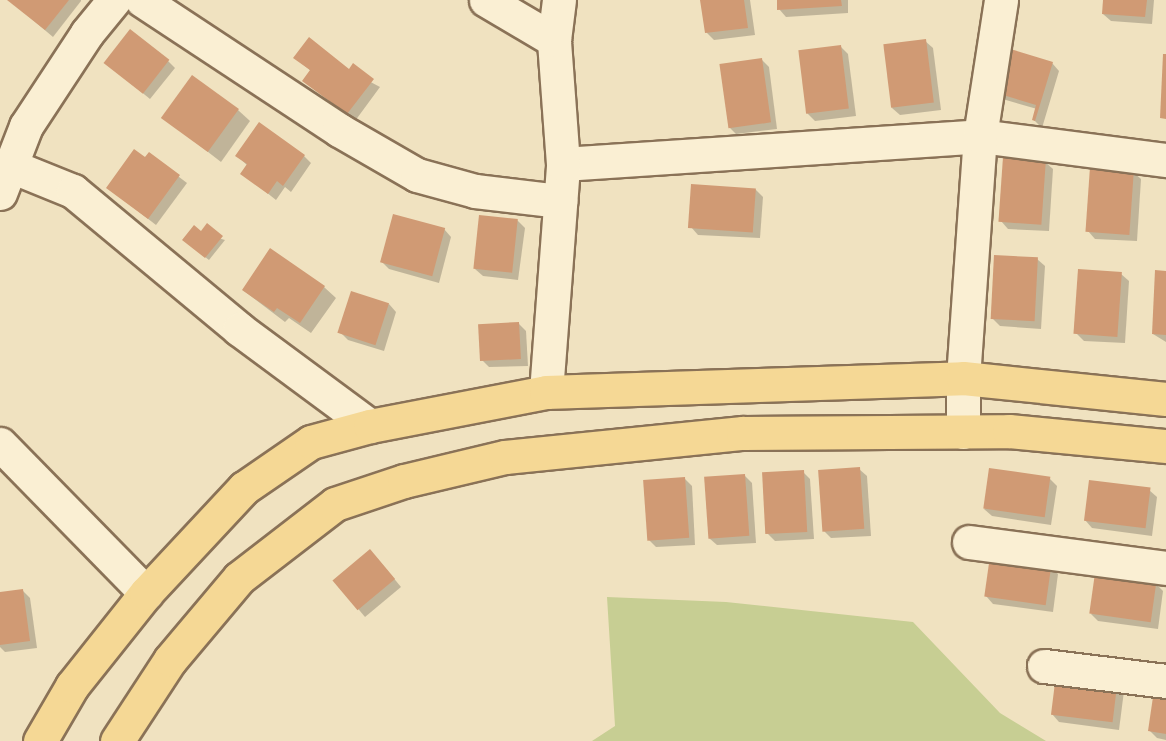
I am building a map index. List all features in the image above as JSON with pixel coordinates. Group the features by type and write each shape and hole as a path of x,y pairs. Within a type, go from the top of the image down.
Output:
{"main road":[{"path":"40,741 72,686 146,593 244,488 310,442 370,426 546,392 963,378 1166,399"},
{"path":"117,741 170,660 239,578 335,504 404,481 505,457 743,433 1008,431 1166,447"}],"street":[{"path":"114,0 87,33 26,126 5,179 73,191 239,329 370,426"},
{"path":"142,0 339,130 417,175 475,191 560,201"},
{"path":"486,0 554,40"},
{"path":"546,392 563,164 554,40 559,0"},
{"path":"963,432 963,378 980,136 1001,0"},
{"path":"563,164 980,136 1166,160"},
{"path":"0,444 146,593"},
{"path":"969,542 1166,568"},
{"path":"1044,666 1166,681"}],"green space":[{"path":"607,597 726,602 913,622 1000,713 1046,741 592,741 615,726"}],"building":[{"path":"7,0 69,0 45,30"},
{"path":"700,0 744,0 748,28 705,33"},
{"path":"777,0 841,0 842,6 777,10"},
{"path":"1103,0 1147,0 1145,17 1102,14"},
{"path":"130,29 169,60 143,94 104,63"},
{"path":"309,37 349,69 353,63 374,79 347,114 302,81 310,70 293,58"},
{"path":"926,39 934,103 891,108 883,44"},
{"path":"841,45 849,109 806,114 798,50"},
{"path":"1004,47 1053,62 1035,121 1032,120 1036,105 990,91"},
{"path":"1163,54 1166,54 1166,119 1160,118"},
{"path":"762,58 771,122 728,128 719,64"},
{"path":"192,75 239,109 208,152 161,118"},
{"path":"259,122 305,155 283,186 277,181 268,194 240,174 247,164 235,156"},
{"path":"134,149 145,157 149,152 180,175 148,219 106,188"},
{"path":"1003,157 1046,160 1041,225 998,222"},
{"path":"1090,167 1134,170 1129,235 1085,232"},
{"path":"691,184 756,189 753,232 688,228"},
{"path":"393,214 445,228 432,276 380,262"},
{"path":"479,215 518,219 512,273 473,269"},
{"path":"207,223 223,236 205,258 182,240 194,225 201,231"},
{"path":"270,248 325,286 300,323 277,308 274,312 242,290"},
{"path":"994,255 1038,257 1035,321 991,319"},
{"path":"1078,269 1122,272 1117,337 1073,334"},
{"path":"1155,270 1166,271 1166,335 1152,334"},
{"path":"351,291 389,303 375,345 337,333"},
{"path":"519,322 521,359 480,361 478,324"},
{"path":"860,467 864,529 822,532 818,470"},
{"path":"989,468 1050,477 1045,517 983,509"},
{"path":"804,470 807,532 765,534 762,472"},
{"path":"745,474 749,536 708,539 704,477"},
{"path":"685,477 689,538 647,541 643,480"},
{"path":"1089,480 1151,488 1146,528 1084,521"},
{"path":"370,549 395,579 358,610 332,580"},
{"path":"990,556 1051,565 1046,605 984,597"},
{"path":"1095,573 1156,582 1151,622 1089,614"},
{"path":"23,589 30,641 0,645 0,592"},
{"path":"1056,674 1118,682 1113,722 1051,715"},
{"path":"1154,690 1166,692 1166,734 1148,731"}]}
